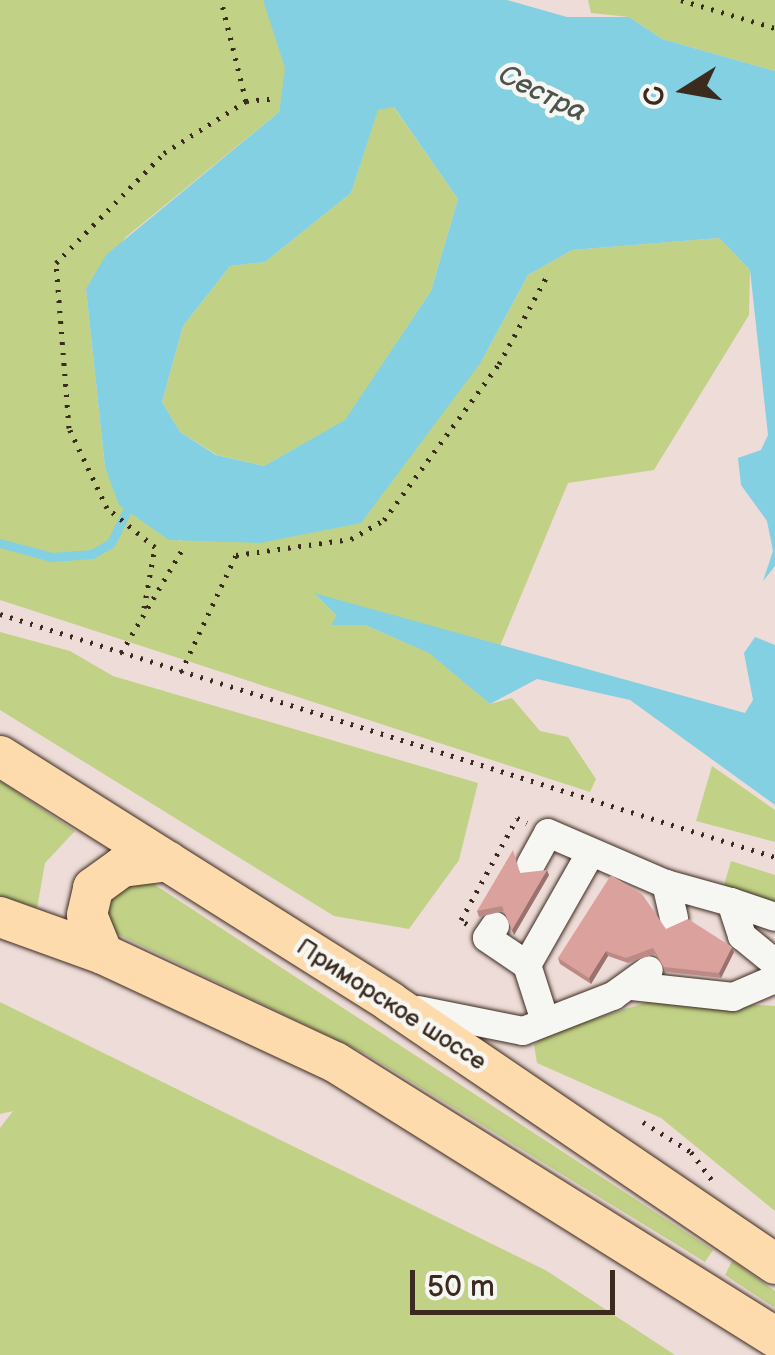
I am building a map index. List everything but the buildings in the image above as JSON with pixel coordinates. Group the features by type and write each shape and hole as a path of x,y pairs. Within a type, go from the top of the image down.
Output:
{"highway":[{"name":"Приморское шоссе","path":"0,756 390,1002 775,1264"},
{"path":"103,954 87,915 93,888 122,867 168,861"},
{"path":"0,917 103,954 335,1062 775,1337"}],"lane":[{"path":"531,864 548,833 666,884 775,917"},
{"path":"527,966 590,854"},
{"path":"666,884 674,918"},
{"path":"731,902 742,936 775,964"},
{"path":"491,932 527,966 546,1021"},
{"path":"390,1002 485,1030 546,1021 640,978 732,997 775,979"}],"path":[{"path":"220,0 246,101"},
{"path":"681,0 775,28"},
{"path":"144,608 154,547 107,508 69,428 56,263 164,152 246,101 272,99"},
{"path":"181,672 236,555 352,539 384,520 499,364 547,276"},
{"path":"120,653 182,550"},
{"path":"0,614 775,858"},
{"path":"491,932 462,920 517,818 548,833"}],"green space":[{"path":"0,0 263,0 271,16 286,68 279,112 126,237 86,289 105,467 179,541 481,362 528,275 572,250 719,238 750,270 749,315 654,470 568,483 500,646 316,595 336,615 333,625 365,625 430,653 490,704 512,698 540,731 568,737 596,779 590,792 0,600"},
{"path":"588,0 775,0 775,71 662,39 629,17 591,13"},
{"path":"393,106 458,199 431,291 346,420 264,466 217,455 180,432 162,402 183,326 230,266 265,262 351,193 378,109"},
{"path":"0,632 70,651 113,676 478,783 459,860 409,929 334,916 0,710"},
{"path":"712,766 775,810 775,842 696,821"},
{"path":"0,781 75,831 45,863 37,908 0,896"},
{"path":"731,861 775,875 775,906 723,889"},
{"path":"149,881 713,1250 705,1262 366,1054 107,929 100,905 118,885"},
{"path":"660,998 775,1006 775,1211 661,1118 537,1063 534,1045 550,1033"},
{"path":"0,1002 547,1271 675,1355 0,1355 0,1128 13,1111 0,1114"},
{"path":"732,1261 775,1291 775,1308 725,1275"}],"water":[{"name":"Сестра","path":"263,0 507,0 567,17 629,17 662,39 775,71 775,566 763,581 773,551 767,521 741,485 738,458 761,450 768,435 750,270 719,238 572,250 528,275 481,362 361,523 260,543 169,540 119,505 105,467 86,289 106,255 279,112 285,68","holes":["394,107 458,199 431,291 345,420 264,466 216,455 180,432 162,402 183,326 230,266 265,262 351,193 378,110"]},
{"path":"314,593 745,713 753,700 744,653 755,637 775,645 775,805 630,700 537,679 490,704 429,653 365,625 332,625 336,615"}],"waterway":[{"path":"0,543 52,557 92,554 111,543 127,510"}]}
